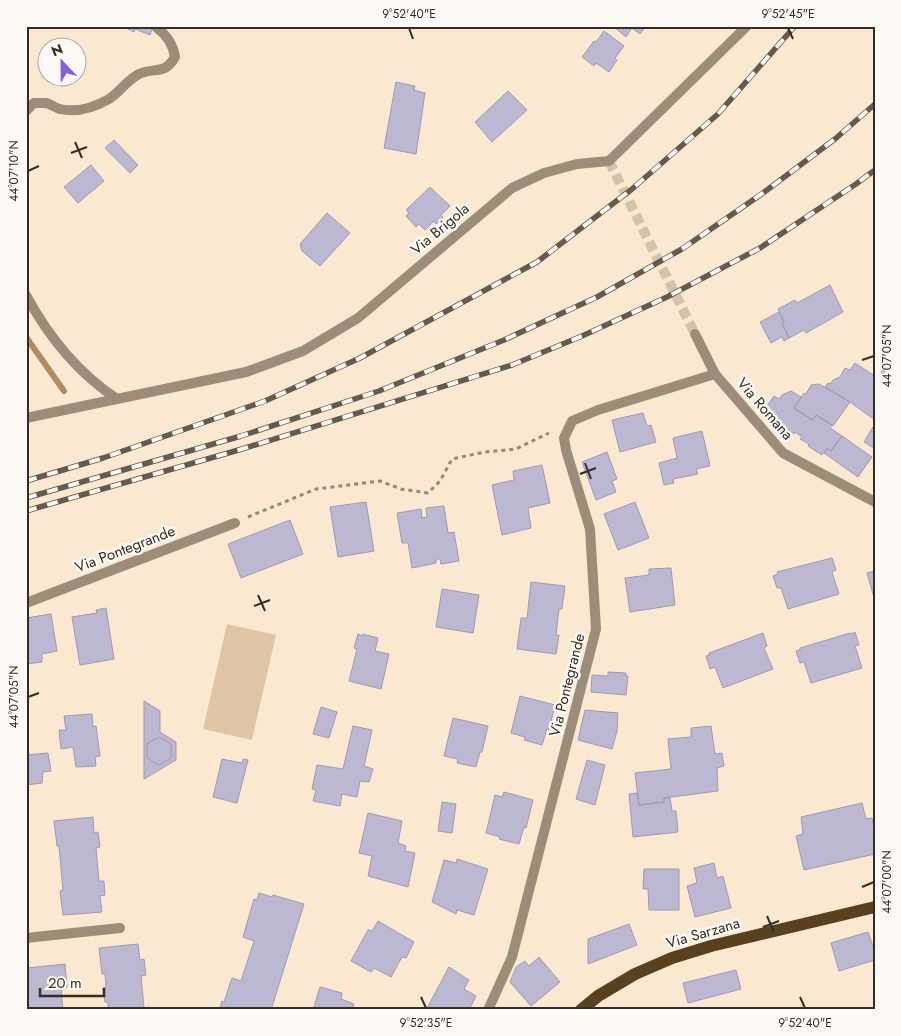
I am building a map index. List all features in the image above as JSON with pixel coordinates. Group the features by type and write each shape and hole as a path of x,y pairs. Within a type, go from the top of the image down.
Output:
{"main road":[{"name":"Via Sarzana","path":"581,1010 598,996 635,974 672,958 711,946 875,907"}],"street":[{"name":"Via Brigola","path":"26,418 246,372 304,351 358,318 512,188 544,173 577,164 609,161 747,26"},
{"path":"26,111 34,103 46,104 61,109 79,110 95,106 110,98 134,77 146,71 170,66 175,57 174,49 163,32 156,27"},
{"path":"26,295 50,334 70,359 117,399"},
{"name":"Via Romana","path":"695,334 715,374 783,453 875,502"},
{"path":"572,421 598,410 715,374"},
{"name":"Via Pontegrande","path":"488,1010 512,957 596,629 590,529 564,438 572,421"},
{"name":"Via Pontegrande","path":"26,603 235,523"},
{"path":"26,938 120,928"}],"path":[{"path":"235,523 316,489 380,481 401,489 428,493 440,482 452,459 485,452 516,449 572,421"}],"shaded area":[{"path":"227,624 276,635 252,740 203,729"}],"building":[{"path":"122,26 153,26 150,35 135,29 134,32"},
{"path":"613,26 646,26 640,34 632,28 626,37"},
{"path":"604,31 624,46 615,58 617,60 609,72 596,63 594,66 582,57"},
{"path":"396,82 415,86 414,90 425,93 416,154 384,148"},
{"path":"508,91 527,110 492,142 475,122"},
{"path":"114,140 138,165 130,173 105,148"},
{"path":"91,165 104,181 78,203 64,187"},
{"path":"430,187 450,206 441,215 443,218 436,224 434,221 425,230 419,224 416,227 406,216 409,213 406,210"},
{"path":"327,213 350,233 320,266 302,251 300,244"},
{"path":"830,285 843,312 806,333 804,330 789,338 778,309 795,300 797,303"},
{"path":"779,312 789,338 784,341 782,337 771,343 760,322"},
{"path":"855,363 875,376 875,420 825,387 828,383 830,384 833,380 840,377 845,368 850,370"},
{"path":"819,384 850,402 833,426 816,415 812,420 794,408 811,385"},
{"path":"791,391 801,397 794,408 812,420 816,415 832,425 830,428 842,436 831,451 827,448 822,455 800,439 802,437 795,432 794,434 770,416 767,406 774,396 779,399 782,395"},
{"path":"643,413 647,426 651,425 656,442 620,452 612,420"},
{"path":"873,427 875,428 875,449 864,442"},
{"path":"702,431 710,466 696,469 698,474 673,479 674,483 664,485 659,463 677,458 673,438"},
{"path":"842,436 872,457 858,477 824,453 827,448 831,451"},
{"path":"607,452 617,479 612,481 616,492 596,500 582,462"},
{"path":"542,465 550,503 528,508 531,528 502,535 492,485 514,480 513,471"},
{"path":"366,502 374,551 338,557 330,507"},
{"path":"635,502 649,538 618,550 604,514"},
{"path":"444,506 448,533 454,532 459,561 441,564 440,559 436,559 436,563 412,568 408,543 402,543 397,513 421,509 422,518 427,517 426,508"},
{"path":"290,520 303,554 241,578 228,544"},
{"path":"832,558 836,570 832,572 839,594 788,609 781,588 777,588 773,576 778,574 777,572"},
{"path":"671,568 675,605 630,612 625,578 649,575 649,569"},
{"path":"875,571 875,601 867,573"},
{"path":"531,582 565,586 562,609 559,609 556,635 559,635 556,654 517,649 521,618 527,618"},
{"path":"442,589 479,595 473,633 436,627"},
{"path":"106,608 114,659 80,665 72,617 97,613 96,610"},
{"path":"51,614 57,651 42,654 42,662 26,664 26,618"},
{"path":"855,632 859,645 855,646 862,668 811,683 804,662 800,663 796,651 800,650 800,648"},
{"path":"763,633 767,646 764,648 773,669 723,688 715,667 710,669 706,656 710,655 709,653"},
{"path":"358,634 378,638 375,651 389,654 381,689 349,681 357,649 354,648"},
{"path":"608,672 626,673 626,676 628,676 626,695 591,692 592,675 608,676"},
{"path":"520,696 555,705 549,730 547,729 542,745 524,740 525,737 511,733"},
{"path":"144,701 160,711 160,732 176,742 176,760 144,779"},
{"path":"321,707 337,712 329,738 313,734"},
{"path":"585,710 618,713 617,731 612,749 578,740"},
{"path":"92,714 93,727 96,726 100,756 95,757 96,766 76,767 73,747 61,749 59,730 66,730 64,716"},
{"path":"453,718 488,726 482,752 480,752 476,767 457,763 458,759 444,756"},
{"path":"353,726 372,730 364,766 373,769 369,782 360,781 357,797 342,794 340,806 313,801 316,790 312,789 317,765 343,769"},
{"path":"711,726 715,754 722,753 724,766 717,768 718,791 664,798 664,802 639,805 635,773 671,769 668,739 691,737 691,728"},
{"path":"159,737 171,744 171,758 159,765 147,758 147,744"},
{"path":"48,753 51,771 43,772 42,783 26,785 26,755"},
{"path":"222,759 242,763 243,759 248,760 237,803 213,797"},
{"path":"587,760 605,765 595,805 576,799"},
{"path":"504,792 533,800 526,828 524,827 519,844 499,839 500,837 486,833 495,795 502,797"},
{"path":"637,793 639,805 664,802 664,798 670,798 672,811 676,811 678,832 633,837 629,794"},
{"path":"442,802 456,804 452,833 438,831"},
{"path":"862,803 866,819 872,818 875,830 875,854 804,870 796,836 803,834 801,817"},
{"path":"368,813 402,821 398,843 406,846 405,851 415,853 408,887 368,876 372,856 359,853"},
{"path":"93,817 94,833 98,832 100,847 96,848 99,881 104,881 105,895 100,896 102,912 63,915 60,891 63,890 59,846 57,846 54,821"},
{"path":"457,859 488,869 474,915 457,910 456,914 432,902 444,860 456,863"},
{"path":"714,863 717,878 723,876 731,908 695,917 687,886 697,883 694,868"},
{"path":"644,869 679,869 679,910 649,910 648,889 643,889"},
{"path":"259,893 304,904 271,1010 219,1010 222,1001 224,1002 232,978 241,981 254,941 243,937 254,899 257,900"},
{"path":"378,921 414,942 406,958 402,957 391,977 374,968 371,972 351,961 368,930 372,931"},
{"path":"629,924 637,945 588,964 588,939"},
{"path":"868,932 875,952 875,960 839,971 831,943"},
{"path":"138,944 140,960 144,959 146,975 141,976 144,1008 149,1007 149,1010 108,1010 108,1002 105,1002 103,988 106,987 105,974 102,974 99,948"},
{"path":"539,957 560,982 531,1006 510,982 516,967 525,961 529,966"},
{"path":"65,964 67,987 61,988 63,1010 26,1010 26,1002 28,1002 26,968"},
{"path":"449,967 469,980 464,989 476,996 469,1010 426,1010"},
{"path":"736,970 741,989 688,1003 683,983"},
{"path":"320,987 342,993 341,999 354,1004 352,1010 313,1010"}],"waterway":[{"path":"26,337 64,391"}],"tunnel":[{"path":"609,161 695,334"}],"railway":[{"path":"26,481 103,458 265,401 360,358 537,262 632,189 718,114 795,26"},
{"path":"26,498 241,436 379,391 504,340 597,297 682,249 763,193 835,139 875,104"},
{"path":"26,511 242,449 512,365 582,336 667,297 760,248 875,170"}]}
